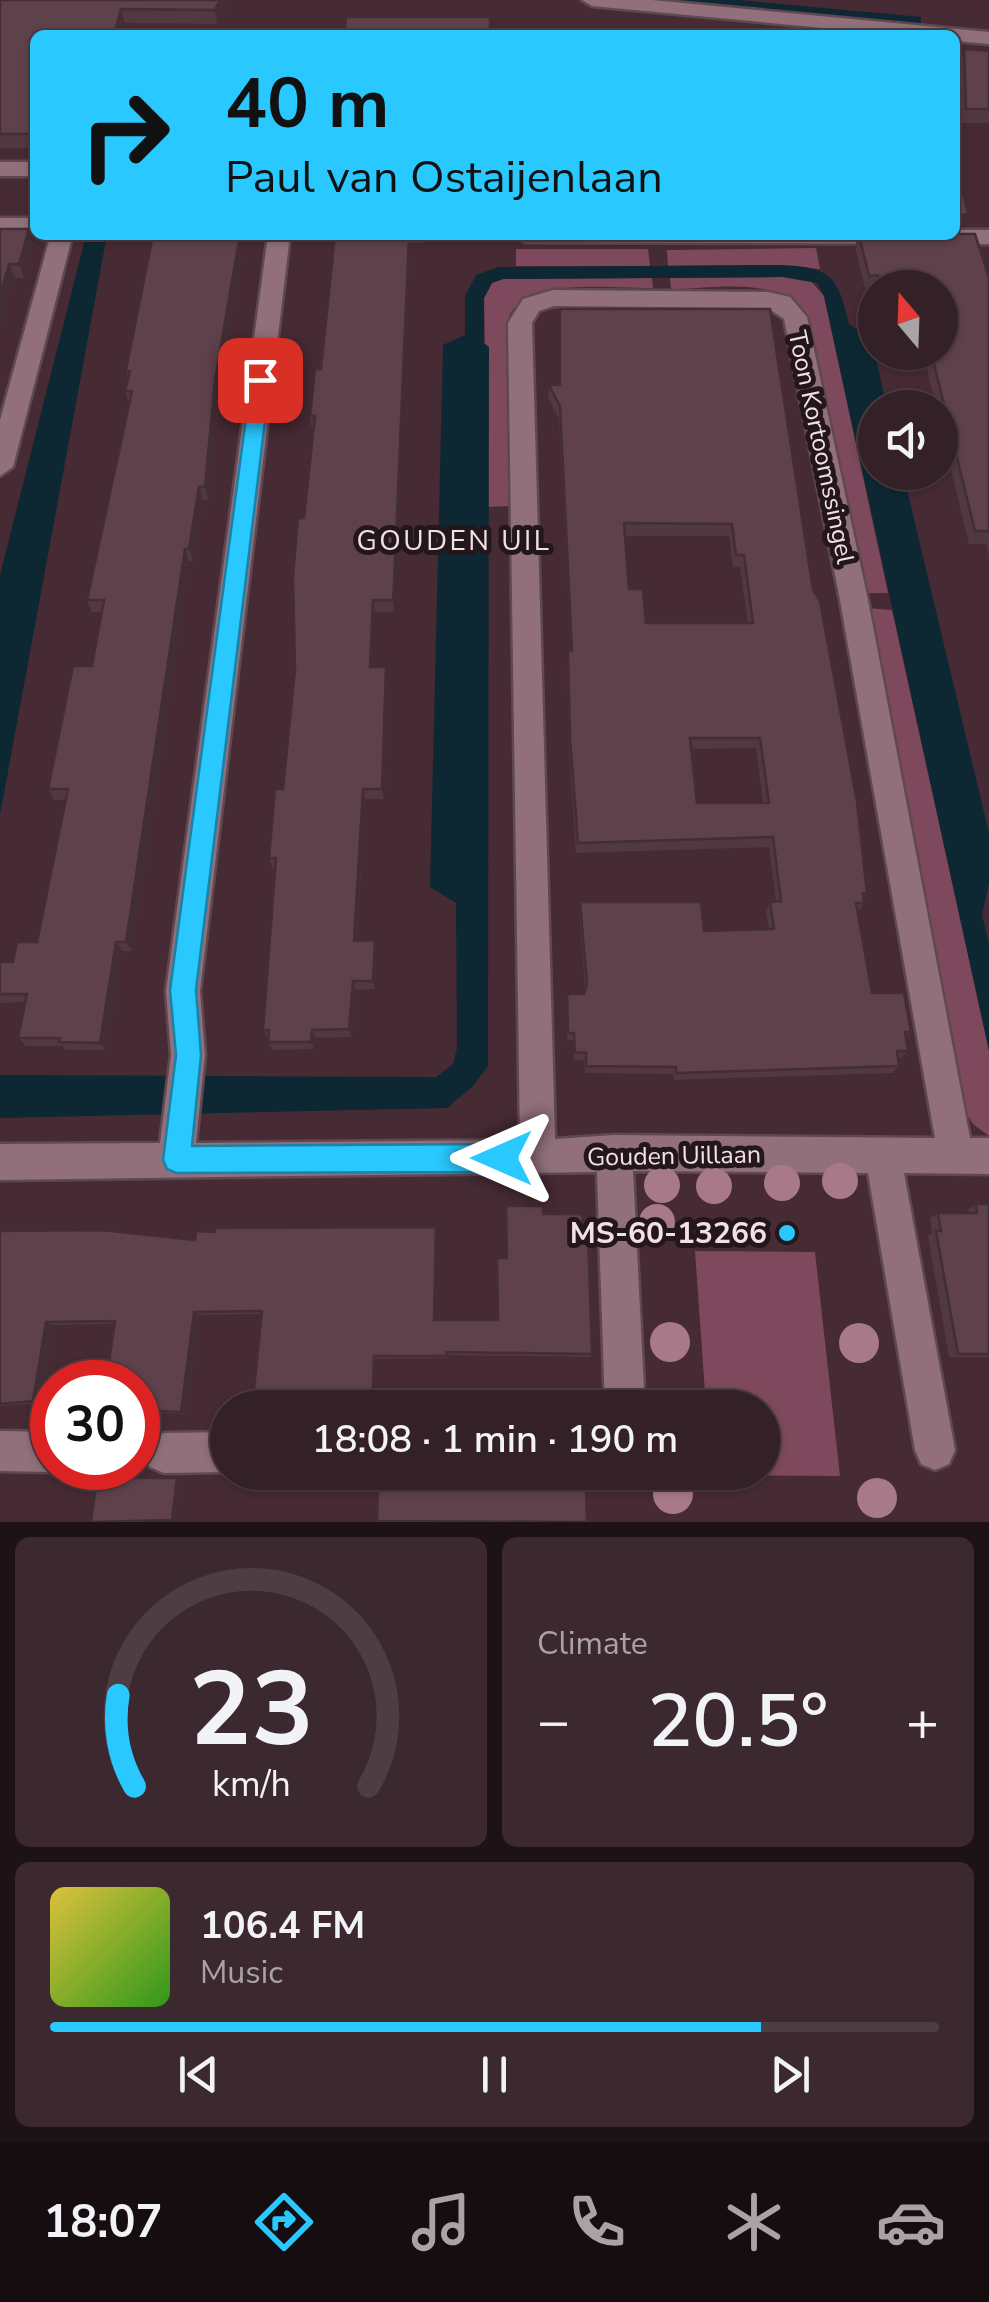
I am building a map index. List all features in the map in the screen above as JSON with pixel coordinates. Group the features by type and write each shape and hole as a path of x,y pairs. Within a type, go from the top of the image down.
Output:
{"street":[{"path":"592,0 905,30"},
{"path":"960,35 989,38"},
{"path":"0,169 30,170"},
{"path":"0,225 30,225"},
{"path":"960,236 989,236"},
{"path":"0,468 60,240"},
{"path":"176,1160 188,1055 183,990 278,240"},
{"name":"Toon Kortoomssingel","path":"538,1158 520,323 531,304 552,298 768,300 782,303 794,317 972,1156"},
{"path":"614,1153 624,1390"},
{"name":"Gouden Uillaan","path":"0,1162 538,1158 614,1153 972,1156"},
{"path":"883,1154 934,1450"},
{"path":"0,1451 30,1452"},
{"path":"164,1452 210,1452"}],"shaded area":[{"path":"816,248 820,269 780,265 668,266 667,250"},
{"path":"516,249 648,249 650,266 516,266"},
{"path":"652,278 653,288 574,287 534,295 519,303 509,316 510,506 488,507 484,298 492,283 503,279"},
{"path":"670,278 809,279 824,296 858,454 858,490 866,490 888,593 864,593 806,313 779,293 743,287 671,289"},
{"path":"867,608 892,610 989,1050 989,1136 973,1124 960,1103"},
{"path":"695,1251 815,1252 840,1476 780,1476 780,1390 705,1390"}],"water":[{"path":"651,0 739,0 921,17 921,26"},
{"path":"85,240 106,240 0,815 0,575"},
{"path":"780,265 821,272 836,284 849,324 858,330 858,370 878,370 883,390 858,390 858,452 824,296 817,283 782,277 503,279 492,283 484,298 484,343 489,347 488,1066 473,1086 447,1108 0,1118 0,1075 436,1077 453,1064 457,1048 456,903 430,887 443,345 465,335 465,296 476,275 498,267"},
{"path":"866,490 907,490 989,833 989,883 982,915 989,944 989,1051"}],"building":[{"path":"0,0 220,0 215,10 121,9 115,30 30,30 30,134 0,134"},
{"path":"346,17 490,17 490,30 345,30"},
{"path":"642,28 695,30 642,30"},
{"path":"964,49 989,51 989,109 966,109"},
{"path":"960,181 968,213 960,216"},
{"path":"0,229 29,229 19,264 9,264 0,295"},
{"path":"960,234 975,234 989,278 989,531 975,531 958,462 958,390 940,390 935,370 958,370 958,270 868,270 860,240 960,240"},
{"path":"152,240 239,240 215,380 205,487 199,487 189,549 185,549 126,942 116,942 100,1043 18,1038 27,994 0,994 0,962 13,962 17,942 37,942 68,789 48,789 73,666 92,666 104,600 87,600 132,391 125,391 130,371 126,370"},
{"path":"334,240 409,240 393,600 373,600 370,667 386,667 382,789 363,789 354,941 375,940 373,981 353,981 349,1029 312,1030 311,1042 268,1042 269,1030 263,1030 276,858 269,858 275,789 283,789 295,669 293,576 298,518 304,518 315,416 310,416 315,369 321,369"},
{"path":"560,309 770,309 813,590 820,601 857,802 867,893 863,893 864,903 856,903 872,993 904,993 911,1032 905,1032 908,1051 897,1051 899,1066 676,1073 676,1067 586,1066 586,1053 575,1052 574,1033 568,1033 567,994 584,994 587,984 580,902 701,902 704,931 774,929 770,902 781,901 773,837 578,843 570,738 568,651 572,651 560,406 549,385 560,385","holes":["624,523 732,524 736,555 744,555 753,623 646,623 643,589 629,589","690,738 760,738 769,803 697,803"]},
{"path":"976,1204 989,1204 989,1354 958,1354 936,1231 941,1231 938,1213 977,1213"},
{"path":"506,1206 543,1206 543,1214 582,1214 583,1232 588,1232 592,1354 446,1352 447,1356 374,1356 373,1390 254,1390 262,1311 194,1312 181,1412 160,1411 160,1360 109,1360 115,1321 46,1322 40,1360 30,1360 30,1401 0,1404 0,1231 102,1230 195,1240 196,1231 215,1232 215,1228 436,1227 434,1320 498,1320 497,1258 507,1258"},
{"path":"160,1478 177,1478 172,1520 91,1522 95,1490 160,1490"},
{"path":"378,1490 586,1490 587,1522 377,1521"}],"place":[{"name":"MS-60-13266","path":"787,1233"}],"district":[{"name":"GOUDEN UIL","path":"454,540"}],"route":[{"path":"260,380 183,990 188,1055 176,1160 502,1158"}]}
